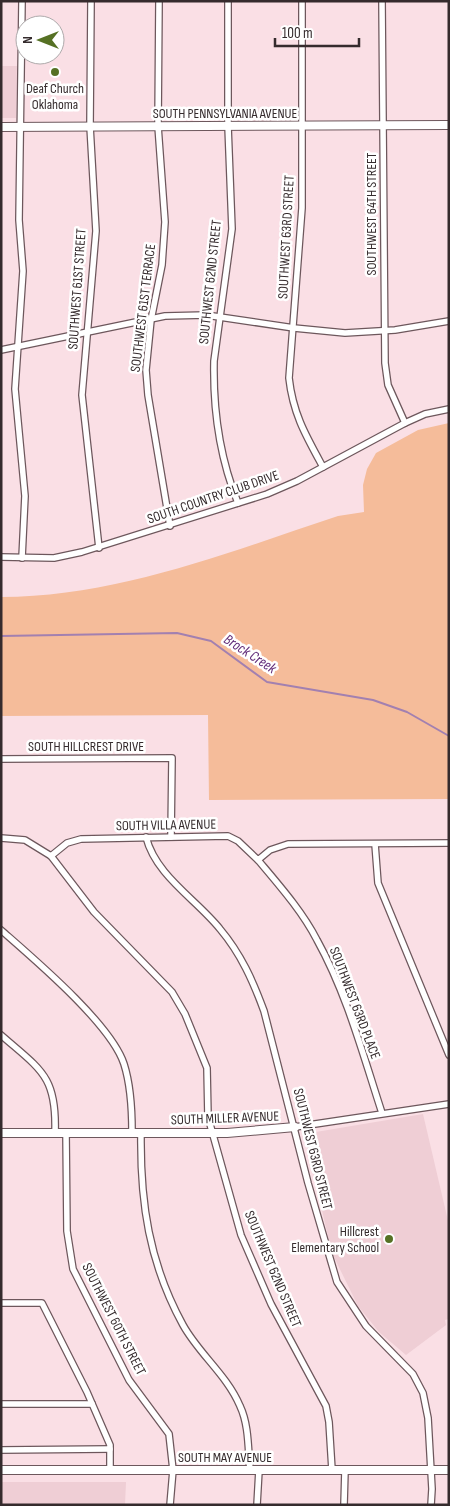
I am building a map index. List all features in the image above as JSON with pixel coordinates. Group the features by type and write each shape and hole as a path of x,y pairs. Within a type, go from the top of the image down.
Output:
{"main road":[{"name":"SOUTH PENNSYLVANIA AVENUE","path":"1,127 449,124"},
{"name":"SOUTH MILLER AVENUE","path":"1,1133 212,1132 260,1131 295,1127"},
{"name":"SOUTH MAY AVENUE","path":"1,1470 449,1470"}],"street":[{"path":"22,1 19,220 23,278 16,346 15,405 25,496 22,558"},
{"name":"SOUTHWEST 61ST STREET","path":"91,1 90,126 96,231 82,395 83,422 99,548"},
{"name":"SOUTHWEST 61ST TERRACE","path":"159,1 158,126 164,222 162,266 152,320 146,370 148,396 170,526"},
{"name":"SOUTHWEST 62ND STREET","path":"228,1 228,126 232,229 214,361 216,419 231,486 238,503"},
{"name":"SOUTHWEST 63RD STREET","path":"302,1 302,208 290,378 291,401 300,426 323,467"},
{"name":"SOUTHWEST 64TH STREET","path":"382,1 384,363 388,385 404,423"},
{"path":"1,350 86,332 186,315 346,333 384,331 449,321"},
{"name":"SOUTH COUNTRY CLUB DRIVE","path":"1,557 54,558 99,548 170,526 267,494 323,467 404,423 425,414 449,410"},
{"name":"SOUTH HILLCREST DRIVE","path":"1,759 172,758 171,837"},
{"name":"SOUTH VILLA AVENUE","path":"51,856 67,843 80,839 228,836 238,841 258,860"},
{"name":"SOUTHWEST 63RD STREET","path":"146,837 153,858 220,929 243,961 264,1011 337,1282 366,1326 413,1374 423,1393 428,1418 432,1470 431,1505"},
{"path":"1,838 25,840 51,856"},
{"path":"258,860 270,850 288,844 449,843"},
{"path":"375,844 378,883 449,1055"},
{"name":"SOUTHWEST 62ND STREET","path":"51,856 94,912 172,992 197,1040 207,1068 208,1118 241,1235 271,1304 326,1406 330,1422 332,1470"},
{"name":"SOUTHWEST 63RD PLACE","path":"258,860 318,940 340,991 382,1113"},
{"path":"1,930 89,1012 115,1047 124,1062 130,1086 132,1132"},
{"path":"1,1035 36,1065 47,1078 56,1108 55,1133"},
{"name":"SOUTH MILLER AVENUE","path":"295,1127 449,1104"},
{"name":"SOUTHWEST 60TH STREET","path":"66,1132 67,1231 73,1268 129,1380 169,1434 173,1470 170,1505"},
{"path":"141,1133 144,1212 153,1254 182,1323 194,1342 232,1391 241,1407 246,1428 250,1470"},
{"path":"1,1303 42,1303 92,1404 110,1449 110,1470"},
{"path":"1,1404 92,1404"},
{"path":"1,1450 110,1449"},
{"path":"257,1505 259,1470"},
{"path":"344,1505 345,1470"}],"shaded area":[{"path":"1,66 17,66 16,118 1,118"},
{"path":"449,423 449,799 209,800 208,715 1,716 1,597 44,595 130,581 214,557 338,516 364,512 363,485 367,469 376,453 418,430"},
{"name":"Hillcrest Elementary School","path":"423,1114 449,1225 449,1319 445,1320 446,1325 406,1355 379,1332 358,1306 332,1253 304,1134"},
{"path":"1,1482 126,1482 125,1505 1,1505"}],"waterway":[{"name":"Brock Creek","path":"1,636 177,633 211,641 267,682 373,700 407,712 449,736"}],"place":[{"name":"Deaf Church Oklahoma","path":"55,72"},
{"name":"Hillcrest Elementary School","path":"389,1239"}]}
